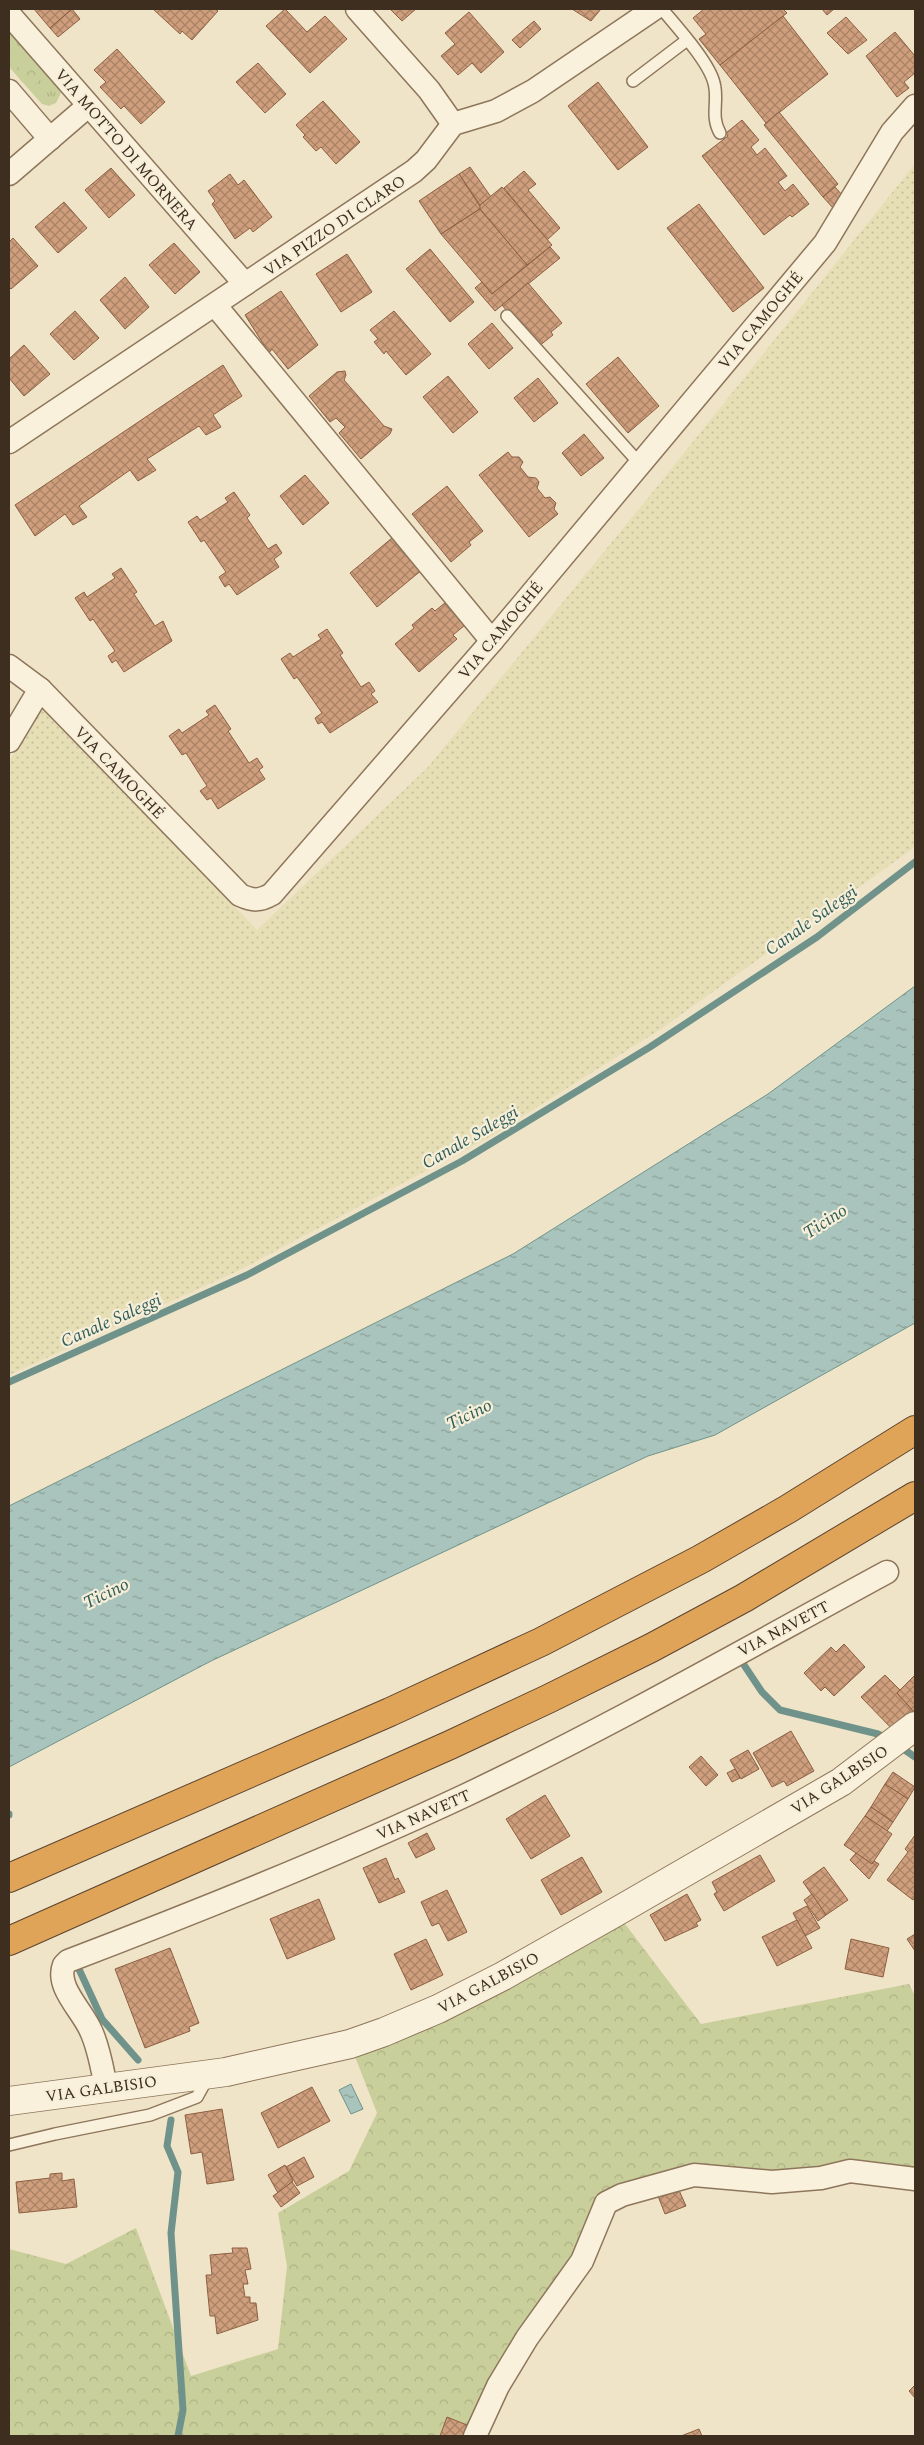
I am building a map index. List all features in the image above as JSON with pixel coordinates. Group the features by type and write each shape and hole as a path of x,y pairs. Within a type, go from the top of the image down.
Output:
{"highway":[{"path":"9,1878 390,1712 541,1642 701,1559 788,1509 915,1430"},
{"path":"9,1941 548,1699 651,1648 744,1598 915,1496"}],"street":[{"path":"357,9 429,90 453,124 496,111 533,91 654,9"},
{"name":"VIA MOTTO DI MORNERA","path":"9,14 245,284"},
{"path":"9,91 50,139"},
{"path":"9,174 88,106"},
{"name":"VIA CAMOGHÉ","path":"9,666 40,689 240,895 256,900 264,899 272,894 492,641 825,243 892,132 915,106"},
{"name":"VIA PIZZO DI CLARO","path":"9,442 414,171 426,160 453,124"},
{"path":"215,305 492,641"},
{"path":"9,741 40,689"},
{"name":"VIA NAVETT","path":"106,2087 91,2030 71,1998 61,1975 64,1965 68,1961 246,1893 464,1796 574,1741 887,1572"},
{"name":"VIA GALBISIO","path":"9,2101 209,2074 282,2061 350,2044 438,2009 503,1976 841,1782 902,1737"},
{"path":"475,2436 498,2386 527,2338 582,2261 606,2204 622,2195 694,2175 772,2182 821,2178 850,2171 915,2180"}],"lane":[{"path":"662,9 712,75 716,90 714,120 720,132"},
{"path":"633,81 687,40"},
{"path":"507,316 640,464"},
{"path":"9,2145 150,2115 192,2100 199,2094 209,2074"}],"shaded area":[{"path":"915,164 915,847 661,1029 493,1135 240,1270 9,1375 9,761 44,705 257,930 428,767 652,493"}],"green space":[{"path":"9,30 58,86 61,93 56,103 49,106 42,104 9,67"},
{"path":"25,61 35,61 42,68 42,78 35,85 25,85 18,78 18,68"},
{"path":"616,1912 701,2024 909,1984 915,1996 915,2179 714,2176 622,2195 475,2436 9,2436 9,2249 66,2264 136,2228 191,2376 278,2349 287,2266 278,2213 349,2171 377,2113 350,2044"}],"water":[{"name":"Ticino","path":"915,986 915,1323 715,1435 648,1456 211,1661 9,1767 9,1506 513,1254 768,1094"},
{"path":"351,2084 363,2109 351,2114 339,2090"}],"building":[{"path":"34,9 72,9 50,28"},
{"path":"72,9 80,19 58,37 50,28"},
{"path":"153,9 215,9 218,11 192,40 182,31 180,34"},
{"path":"285,9 307,32 325,16 347,39 310,73 266,26"},
{"path":"390,9 416,9 402,21"},
{"path":"572,9 601,9 591,21"},
{"path":"704,9 783,9 787,13 720,65 699,39 706,34 693,18"},
{"path":"822,9 834,9 827,15"},
{"path":"469,12 504,52 481,73 472,63 458,75 441,56 455,44 445,33"},
{"path":"783,16 828,74 766,123 720,65"},
{"path":"846,17 867,40 848,54 827,33"},
{"path":"534,21 541,29 520,48 512,40"},
{"path":"895,32 915,56 915,73 904,82 909,88 897,97 866,56"},
{"path":"117,49 165,102 141,124 124,106 121,109 100,87 106,82 94,70"},
{"path":"258,63 286,94 265,113 236,82"},
{"path":"598,82 648,147 618,170 568,106"},
{"path":"323,101 360,142 336,164 321,147 316,151 303,137 305,135 296,125"},
{"path":"779,112 838,184 823,197 764,125"},
{"path":"742,120 759,140 751,147 757,155 765,148 787,176 778,182 785,191 793,184 809,204 792,217 790,215 764,235 702,156 728,136 726,133"},
{"path":"470,167 491,197 480,205 459,174"},
{"path":"111,168 135,195 109,218 85,190"},
{"path":"524,171 536,184 528,190 560,228 547,240 504,188"},
{"path":"230,174 238,185 244,180 272,217 253,232 250,228 235,239 212,204 215,201 208,191"},
{"path":"459,174 481,208 441,234 419,201"},
{"path":"502,187 552,245 527,265 480,209 480,205"},
{"path":"835,187 843,196 834,209 823,197"},
{"path":"64,202 87,228 58,253 35,227"},
{"path":"699,204 764,288 733,312 667,228"},
{"path":"480,209 527,265 492,294 441,234"},
{"path":"13,238 38,266 11,289 9,287 9,242"},
{"path":"174,243 200,272 175,294 149,265"},
{"path":"550,247 560,258 495,311 475,288 482,282 492,294"},
{"path":"430,249 474,302 450,322 406,269"},
{"path":"347,254 372,292 341,312 316,274"},
{"path":"125,277 149,307 125,329 100,300"},
{"path":"528,283 562,323 551,332 553,335 539,346 524,332 502,305"},
{"path":"281,291 318,345 288,369 272,349 269,353 245,315"},
{"path":"75,311 99,338 74,360 50,334"},
{"path":"394,311 431,354 406,375 386,351 384,354 374,342 378,339 370,330"},
{"path":"492,323 513,348 489,369 468,344"},
{"path":"24,345 50,374 24,396 9,378 9,359"},
{"path":"618,357 659,406 628,433 586,384"},
{"path":"223,365 242,396 213,415 221,427 206,435 199,426 147,459 156,470 138,481 130,470 79,506 87,517 73,525 65,514 35,536 15,505"},
{"path":"345,371 344,380 384,426 392,429 390,434 361,459 339,433 345,427 336,418 330,422 309,396 337,372"},
{"path":"448,376 478,412 453,433 423,397"},
{"path":"538,378 558,403 534,422 514,398"},
{"path":"584,434 604,458 581,476 562,453"},
{"path":"508,452 512,457 519,457 523,462 520,467 528,477 536,478 539,482 537,488 545,498 550,497 556,503 554,509 558,514 529,537 479,475"},
{"path":"305,475 329,503 303,525 280,496"},
{"path":"447,486 483,531 469,542 471,545 451,562 412,514"},
{"path":"234,492 250,515 247,518 268,549 276,544 282,553 274,559 279,567 237,595 229,584 225,587 219,577 226,572 204,540 201,542 188,522 197,516 200,520 228,502 225,498"},
{"path":"392,538 423,569 377,607 350,573"},
{"path":"121,568 137,592 134,594 155,626 163,621 172,641 124,672 116,660 112,663 108,656 115,651 93,619 90,621 75,598 84,592 87,597 115,578 112,574"},
{"path":"446,602 465,625 453,635 457,639 419,672 395,644 414,628 412,625 432,608 435,611"},
{"path":"327,629 343,653 340,655 361,687 369,682 375,691 371,694 378,702 330,733 322,722 318,724 315,718 322,713 297,677 294,679 281,659 290,653 293,657 321,639 318,635"},
{"path":"215,705 231,729 228,731 249,763 257,758 263,767 259,770 265,779 218,809 211,798 207,800 200,791 207,786 186,753 182,755 169,736 179,729 182,733 209,715 206,711"},
{"path":"844,1644 865,1667 834,1696 825,1687 821,1691 804,1673 831,1647 836,1652"},
{"path":"885,1675 900,1690 897,1693 915,1713 896,1733 861,1697"},
{"path":"915,1675 915,1713 897,1693"},
{"path":"791,1731 814,1771 787,1786 784,1781 772,1787 753,1753"},
{"path":"748,1750 759,1769 741,1779 730,1760"},
{"path":"701,1756 718,1775 706,1786 689,1767"},
{"path":"735,1769 740,1778 732,1782 727,1773"},
{"path":"893,1772 915,1787 908,1799 885,1784"},
{"path":"885,1784 908,1799 893,1822 871,1807"},
{"path":"545,1795 570,1836 531,1859 506,1819"},
{"path":"871,1807 893,1822 887,1831 865,1816"},
{"path":"865,1816 892,1834 872,1864 844,1845"},
{"path":"427,1833 435,1849 416,1858 408,1843"},
{"path":"915,1835 915,1897 913,1900 887,1880 908,1852 905,1849"},
{"path":"856,1853 872,1864 874,1861 879,1864 869,1879 850,1860"},
{"path":"760,1855 775,1881 724,1911 714,1894 717,1892 712,1882"},
{"path":"582,1857 602,1892 561,1915 541,1880"},
{"path":"386,1858 395,1880 398,1878 405,1892 379,1903 363,1868"},
{"path":"824,1867 848,1900 826,1915 803,1882"},
{"path":"447,1890 467,1932 448,1941 439,1923 432,1926 421,1902"},
{"path":"687,1894 701,1920 696,1923 698,1926 665,1941 650,1915"},
{"path":"812,1894 826,1915 818,1921 804,1900"},
{"path":"319,1899 335,1939 287,1959 270,1919"},
{"path":"807,1906 820,1928 805,1936 793,1913"},
{"path":"797,1920 812,1948 777,1966 762,1937"},
{"path":"915,1934 915,1951 907,1939"},
{"path":"426,1939 443,1975 411,1990 394,1954"},
{"path":"851,1939 889,1948 883,1977 845,1969"},
{"path":"170,1948 199,2023 189,2027 190,2031 145,2048 115,1969"},
{"path":"312,2087 330,2121 278,2148 261,2113"},
{"path":"222,2109 234,2180 207,2184 202,2152 191,2154 185,2115"},
{"path":"304,2157 314,2177 297,2186 286,2167"},
{"path":"285,2165 293,2181 278,2193 268,2175"},
{"path":"62,2173 62,2181 74,2179 77,2207 19,2213 16,2182 50,2178 50,2174"},
{"path":"292,2182 300,2193 281,2207 273,2196"},
{"path":"678,2188 686,2206 665,2214 658,2196"},
{"path":"232,2248 247,2248 251,2269 245,2270 248,2284 243,2284 245,2297 250,2297 250,2303 256,2303 258,2320 217,2334 215,2316 210,2316 206,2275 212,2275 210,2255 233,2253"},
{"path":"915,2385 915,2398 909,2391"},
{"path":"447,2417 467,2425 463,2436 440,2436"},
{"path":"699,2429 702,2436 681,2436"}],"waterway":[{"name":"Canale Saleggi","path":"9,1382 247,1275 462,1161 650,1047 817,937 915,862"},
{"path":"744,1665 762,1692 780,1710 878,1734 888,1739"},
{"path":"899,1746 915,1757"},
{"path":"78,1967 102,2019 138,2060"},
{"path":"171,2120 167,2146 178,2172 171,2233 183,2410 178,2436"}]}
